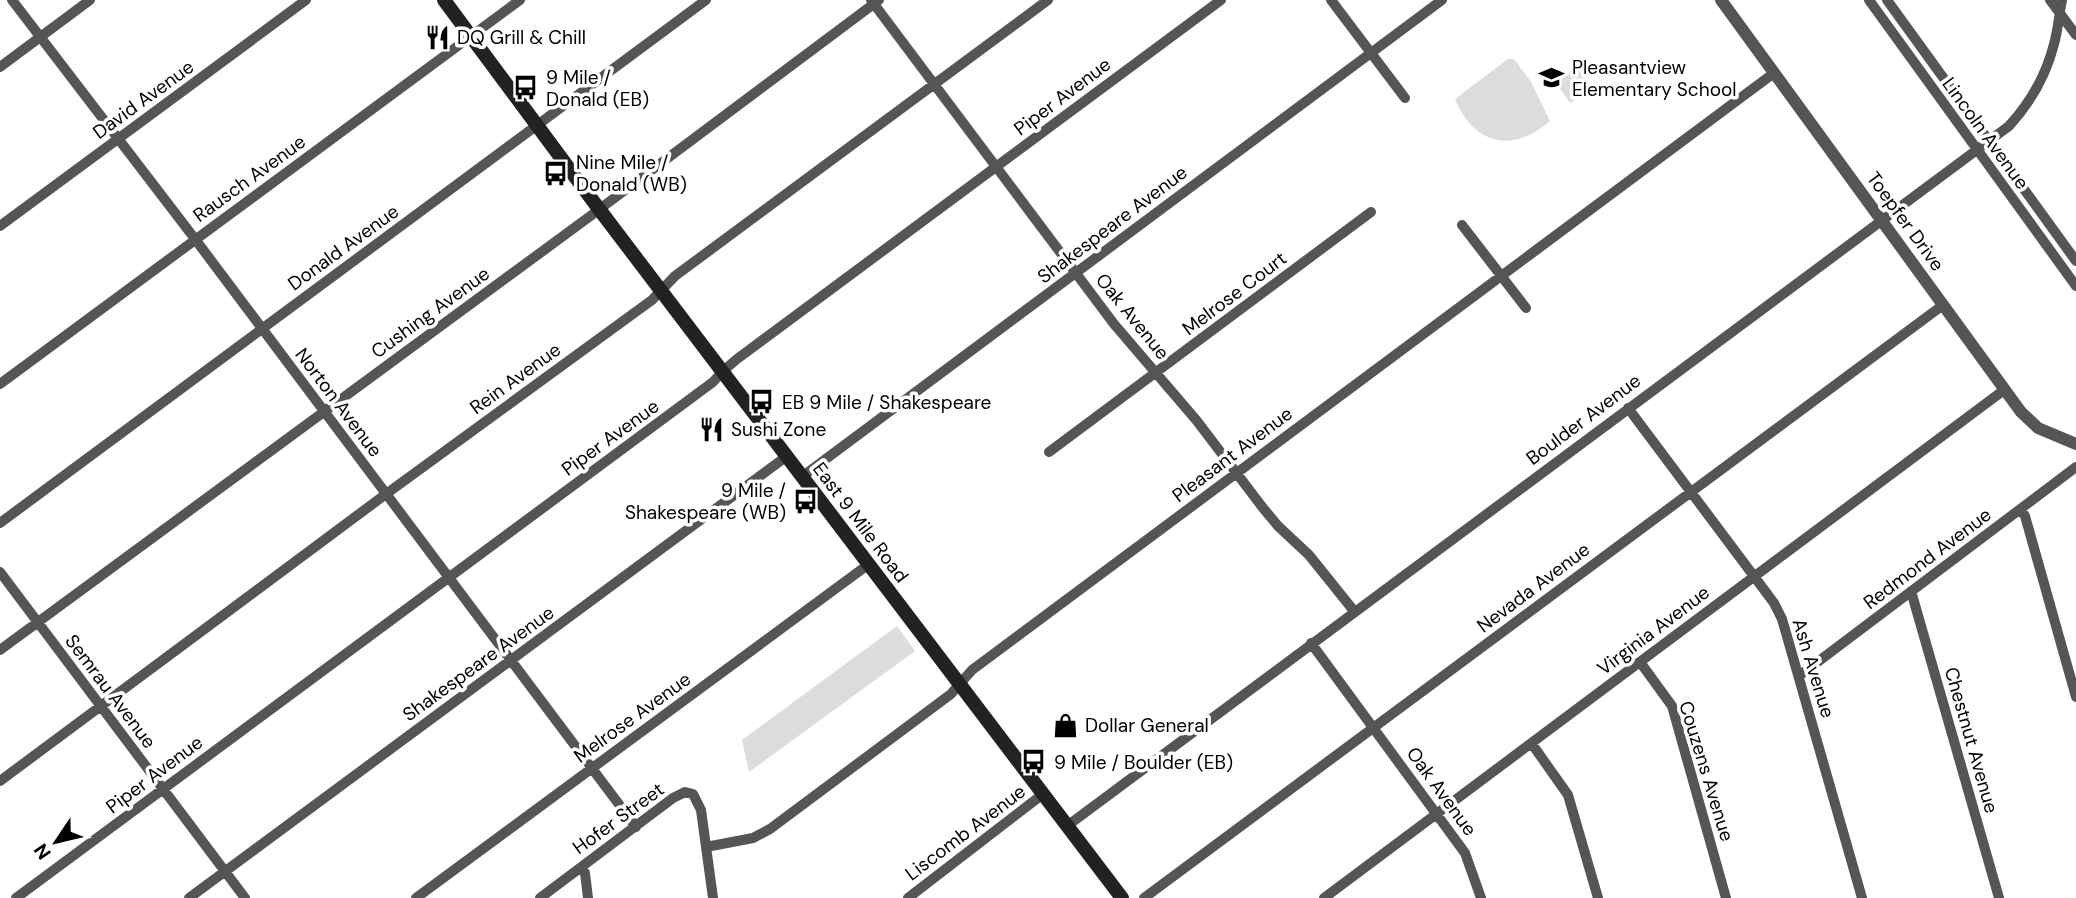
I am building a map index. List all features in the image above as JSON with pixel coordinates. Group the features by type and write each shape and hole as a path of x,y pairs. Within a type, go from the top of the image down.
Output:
{"main road":[{"name":"East 9 Mile Road","path":"444,0 1122,898"}],"street":[{"name":"Norton Avenue","path":"12,0 195,239 636,827"},
{"path":"0,66 90,0"},
{"name":"David Avenue","path":"0,226 306,0"},
{"name":"Rausch Avenue","path":"0,384 520,0"},
{"name":"Donald Avenue","path":"0,523 706,0"},
{"name":"Rein Avenue","path":"0,781 652,300 675,276 1048,0"},
{"name":"Piper Avenue","path":"16,898 713,382 723,371 1221,0"},
{"path":"1331,0 1405,98"},
{"name":"Shakespeare Avenue","path":"803,476 1442,0"},
{"name":"Toepfer Drive","path":"1721,0 2021,412 2038,428 2076,444"},
{"name":"Lincoln Avenue","path":"1869,0 2076,286"},
{"name":"Lincoln Avenue","path":"1887,0 2076,261"},
{"path":"2050,0 2076,35"},
{"name":"Boulder Avenue","path":"1067,826 2009,126 2026,108 2036,92 2054,43 2062,0"},
{"name":"Oak Avenue","path":"875,1 1114,324 1157,373 1278,526 1310,555 1354,611"},
{"name":"Cushing Avenue","path":"0,650 600,209 875,1"},
{"name":"Pleasant Avenue","path":"706,847 761,835 951,694 972,670 1774,72"},
{"name":"Melrose Court","path":"1049,452 1371,212"},
{"path":"1462,225 1526,308"},
{"name":"Nevada Avenue","path":"1144,898 1943,305"},
{"name":"Virginia Avenue","path":"1324,898 2004,390"},
{"name":"Ash Avenue","path":"1628,408 1774,603 1782,619 1862,898"},
{"name":"Shakespeare Avenue","path":"188,898 788,457"},
{"name":"Redmond Avenue","path":"1799,676 2076,467"},
{"path":"2021,510 2026,519 2076,697"},
{"name":"Melrose Avenue","path":"416,898 869,564"},
{"name":"Semrau Avenue","path":"0,572 244,898"},
{"name":"Chestnut Avenue","path":"1911,591 1999,898"},
{"name":"Oak Avenue","path":"1311,643 1469,859 1481,898"},
{"name":"Couzens Avenue","path":"1640,662 1672,706 1726,898"},
{"path":"1532,744 1567,792 1598,898"},
{"name":"Hofer Street","path":"540,898 685,792 693,794 698,803 706,847"},
{"name":"Liscomb Avenue","path":"908,898 1043,794"},
{"path":"706,847 713,898"},
{"path":"582,867 589,898"}],"shaded area":[{"path":"1508,59 1514,59 1531,82 1550,121 1522,138 1509,141 1484,135 1463,115 1455,99"},
{"path":"1577,68 1591,88 1570,103 1556,83"},
{"path":"897,626 915,651 749,772 742,740"}],"place":[{"name":"DQ Grill & Chill","path":"437,37"},
{"name":"Pleasantview Elementary School","path":"1552,78"},
{"name":"9 Mile / Donald (EB)","path":"526,88"},
{"name":"Nine Mile / Donald (WB)","path":"556,173"},
{"name":"EB 9 Mile / Shakespeare","path":"762,402"},
{"name":"Sushi Zone","path":"711,429"},
{"name":"9 Mile / Shakespeare (WB)","path":"806,501"},
{"name":"Dollar General","path":"1065,725"},
{"name":"9 Mile / Boulder (EB)","path":"1034,762"}]}
